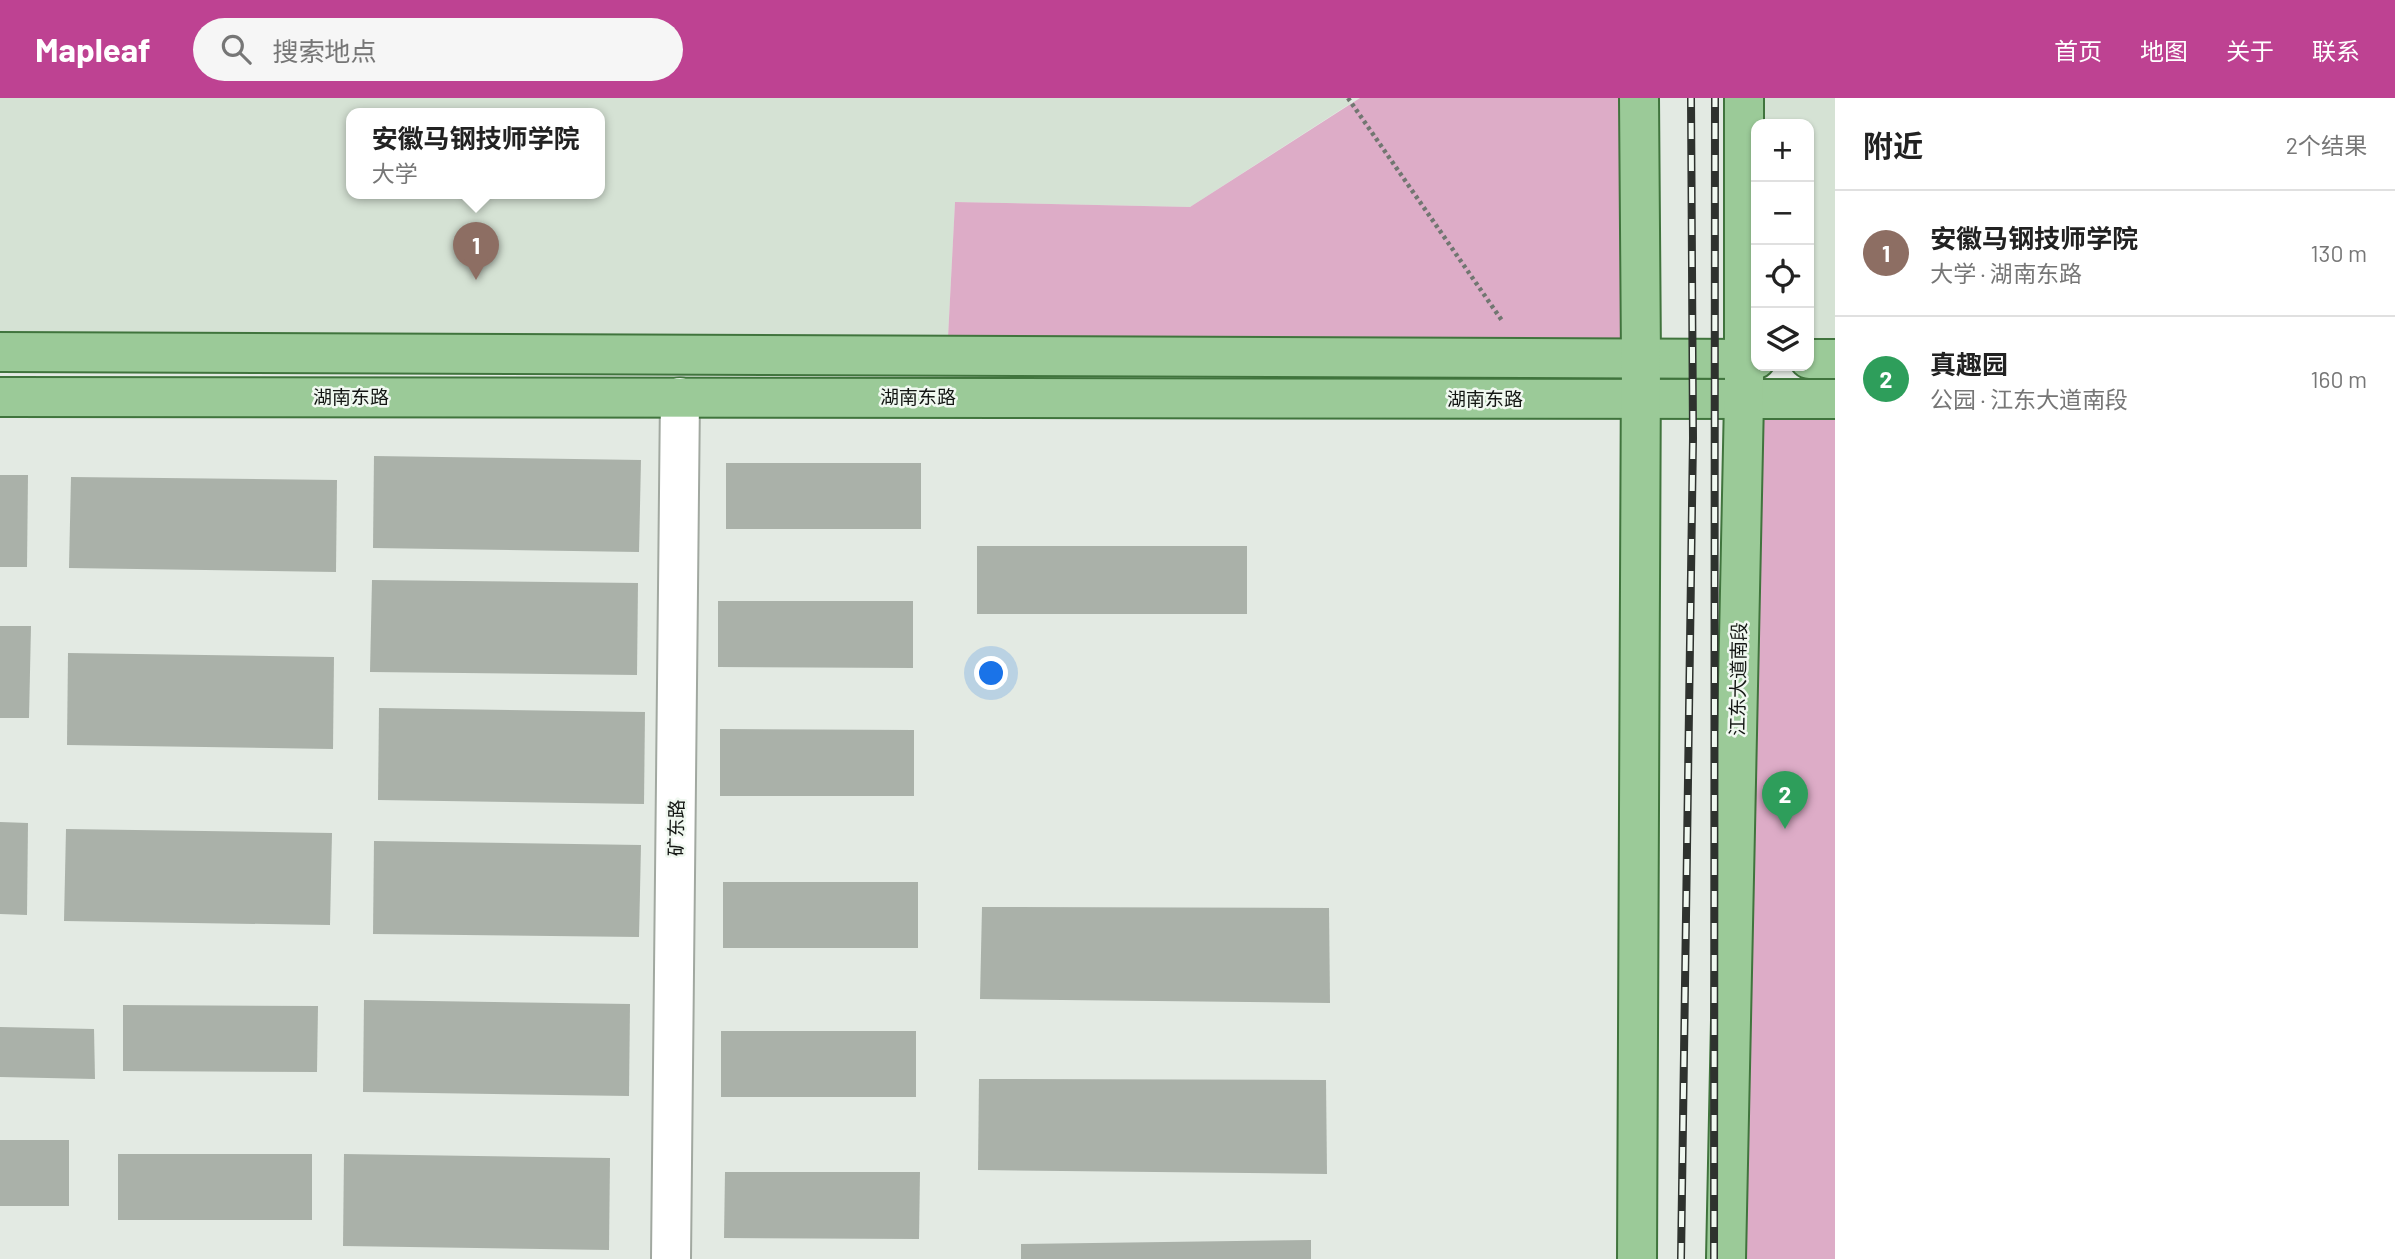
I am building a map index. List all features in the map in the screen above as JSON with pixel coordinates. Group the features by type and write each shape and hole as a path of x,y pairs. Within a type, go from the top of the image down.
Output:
{"main road":[{"path":"1637,1259 1641,359 1639,98"},
{"name":"江东大道南段","path":"1726,1259 1744,400 1750,359 1744,98"},
{"path":"0,352 1750,359"},
{"path":"1814,359 1835,359"},
{"name":"湖南东路","path":"0,397 1835,399"}],"street":[{"name":"矿东路","path":"671,1259 680,397"}],"path":[{"path":"1348,98 1529,359"}],"shaded area":[{"path":"0,98 1348,98 1351,103 1190,207 955,202 947,357 0,352"},
{"path":"1360,98 1625,98 1627,350 947,357 955,202 1190,207"},
{"path":"1744,98 1835,98 1835,359 1814,359 1814,119 1754,119"},
{"path":"1835,399 1835,1259 1726,1259 1744,400"}],"building":[{"path":"374,456 641,460 639,552 373,548"},
{"path":"726,463 921,463 921,529 726,529"},
{"path":"0,475 28,475 27,567 0,567"},
{"path":"71,477 337,480 336,572 69,568"},
{"path":"977,546 1247,546 1247,614 977,614"},
{"path":"372,580 638,583 637,675 370,672"},
{"path":"718,601 913,601 913,668 718,667"},
{"path":"0,626 31,626 29,718 0,718"},
{"path":"68,653 334,657 333,749 67,745"},
{"path":"379,708 645,712 644,804 378,800"},
{"path":"720,729 914,730 914,796 720,796"},
{"path":"0,822 28,823 27,915 0,914"},
{"path":"66,829 332,833 330,925 64,921"},
{"path":"374,841 641,845 639,937 373,934"},
{"path":"723,882 918,882 918,948 723,948"},
{"path":"982,907 1329,908 1330,1003 980,999"},
{"path":"364,1000 630,1004 629,1096 363,1092"},
{"path":"123,1005 318,1006 317,1072 123,1071"},
{"path":"0,1027 94,1029 95,1079 0,1077"},
{"path":"721,1031 916,1031 916,1097 721,1097"},
{"path":"979,1079 1326,1080 1327,1174 978,1170"},
{"path":"0,1140 69,1140 69,1206 0,1206"},
{"path":"118,1154 312,1154 312,1220 118,1220"},
{"path":"344,1154 610,1158 609,1250 343,1246"},
{"path":"725,1172 920,1172 919,1239 724,1238"},
{"path":"1311,1240 1311,1259 1021,1259 1021,1244"}],"railway":[{"path":"1681,1259 1693,438 1691,98"},
{"path":"1714,1259 1715,98"}],"place":[{"name":"安徽马钢技师学院","path":"476,280"},
{"name":"真趣园","path":"1785,829"}]}
